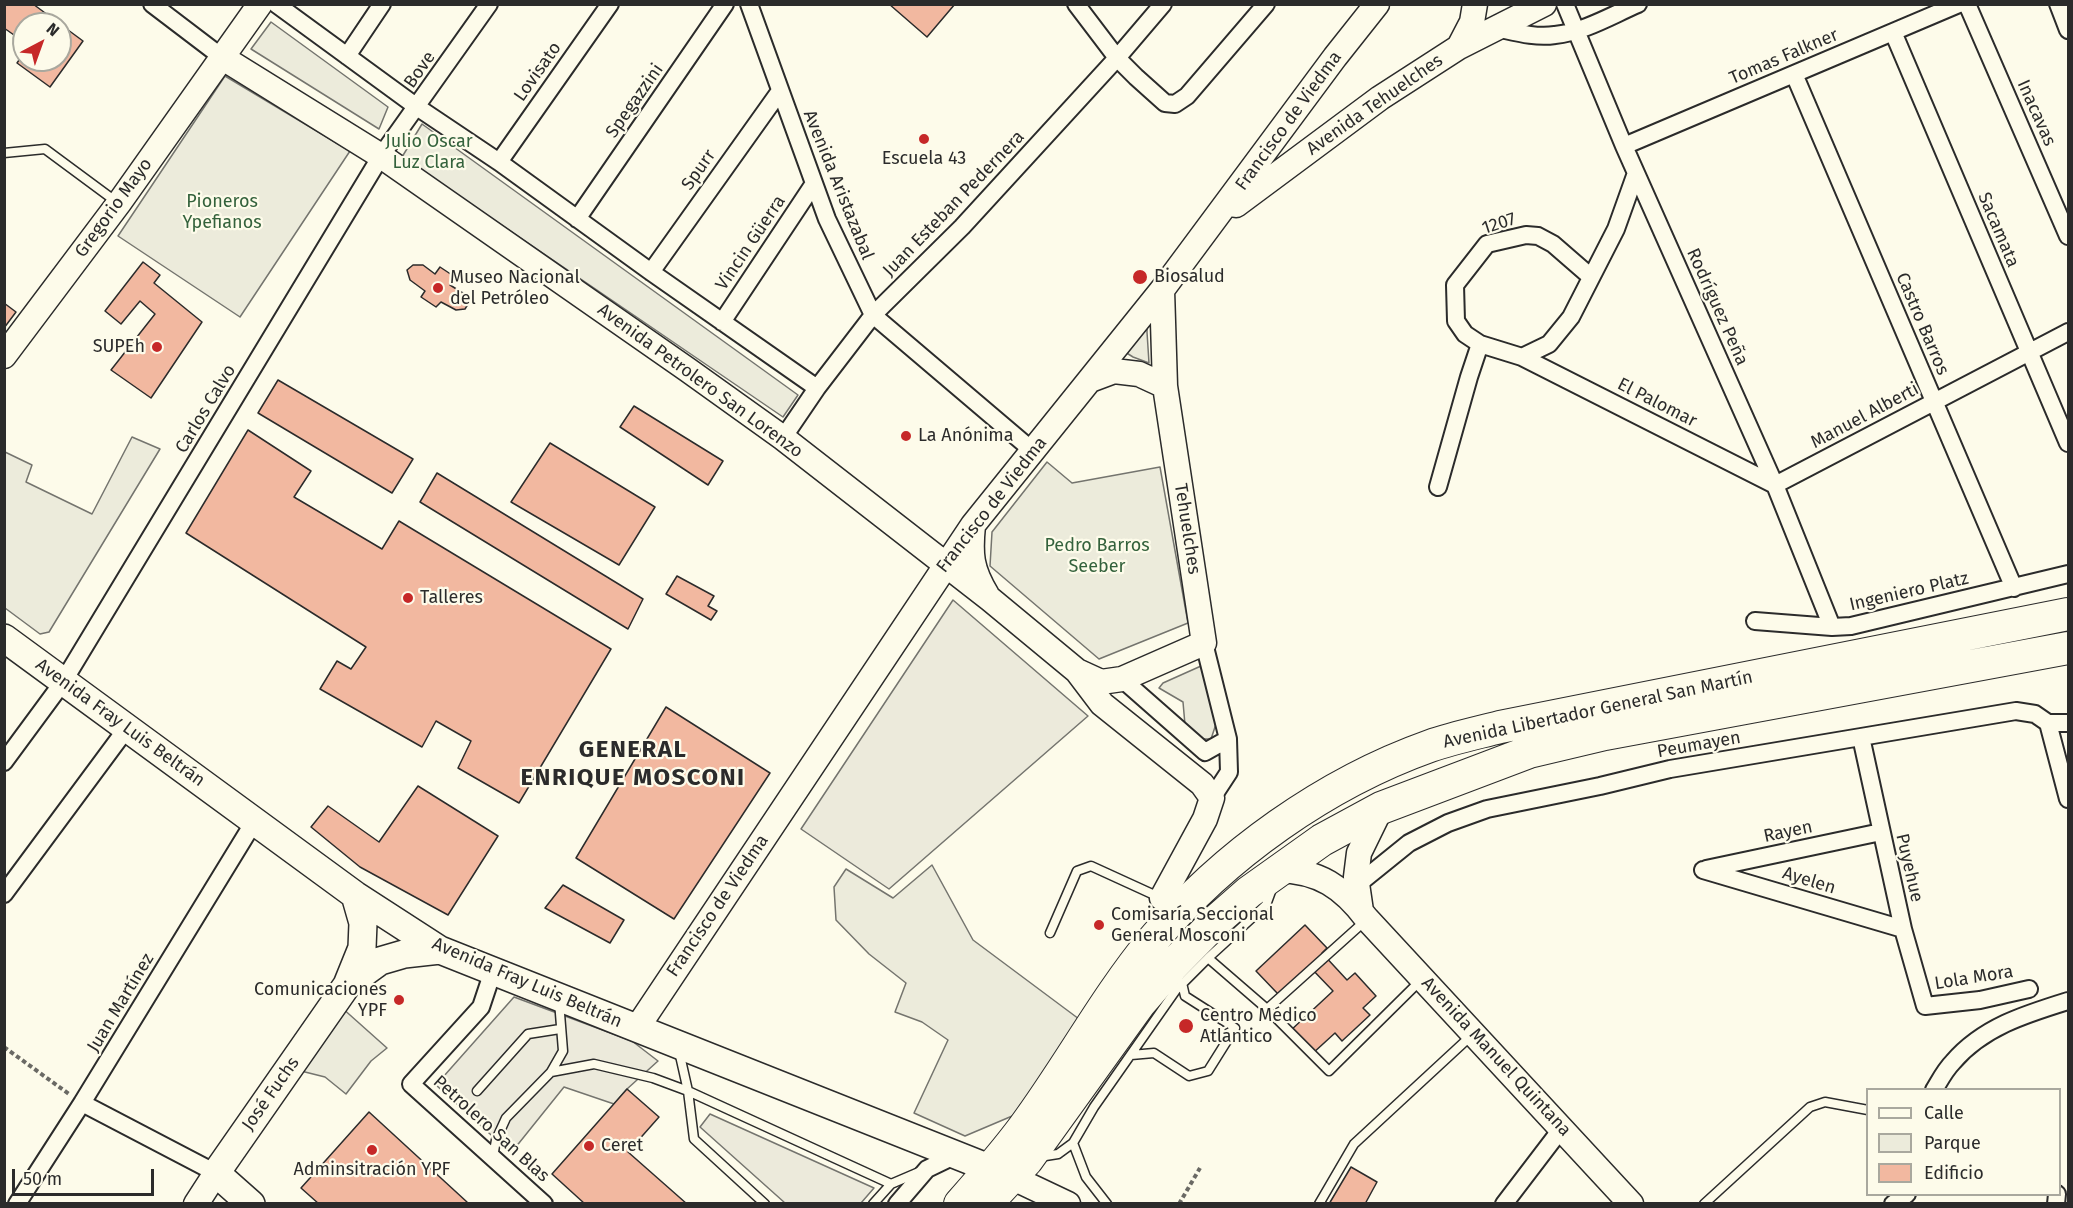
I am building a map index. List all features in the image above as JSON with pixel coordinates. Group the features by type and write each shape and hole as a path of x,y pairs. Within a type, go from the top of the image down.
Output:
{"highway":[{"name":"Avenida Libertador General San Martín","path":"960,1203 1009,1168 1024,1127 1090,1027 1153,940 1212,878 1280,824 1345,783 1430,746 1500,727 2068,614"},
{"name":"Avenida Libertador General San Martín","path":"986,1203 1009,1168 1140,1003 1177,974 1216,921 1278,870 1322,840 1381,808 1529,752 1594,736 2068,648"},
{"path":"1090,1027 1162,898"}],"main road":[{"name":"Gregorio Mayo","path":"4,357 118,203 260,4"},
{"name":"Francisco de Viedma","path":"637,1028 944,565 973,525 1162,290 1377,4"},
{"path":"1459,47 1472,22 1475,4"},
{"name":"Avenida Tehuelches","path":"1215,221 1380,98 1459,47 1543,5"},
{"name":"Avenida Petrolero San Lorenzo","path":"223,58 381,156 688,369 783,438 990,599 1077,671"},
{"name":"Tehuelches","path":"1162,290 1165,386 1204,643"},
{"path":"1090,380 1114,371 1140,374 1165,386"},
{"path":"973,525 970,552 976,577 990,599"},
{"name":"Avenida Fray Luis Beltrán","path":"4,638 355,895 440,950 956,1155 1009,1168"},
{"path":"1077,671 1101,682 1122,679 1204,643"},
{"path":"1077,671 1102,704 1202,784 1212,798 1205,819 1162,898"},
{"path":"1364,915 1356,877 1359,853 1381,808"},
{"name":"Avenida Manuel Quintana","path":"1278,870 1319,876 1351,897 1364,915 1631,1203"},
{"name":"José Fuchs","path":"196,1203 347,985 362,948 363,923 355,895"},
{"name":"José Fuchs","path":"347,985 380,962 404,954 440,950"},
{"path":"1009,1168 1068,1203"},
{"path":"216,1173 251,1203"}],"street":[{"name":"Avenida Petrolero San Lorenzo","path":"152,4 223,58"},
{"path":"276,4 417,107 499,162 817,388"},
{"path":"347,56 382,4"},
{"name":"Bove","path":"381,156 489,4"},
{"name":"Lovisato","path":"499,162 610,4"},
{"name":"Spegazzini","path":"577,219 725,4"},
{"name":"Avenida Aristazabal","path":"749,4 826,219 873,315 1033,451"},
{"path":"1076,4 1117,58 1165,103 1175,104 1187,96 1266,4"},
{"name":"Juan Esteban Pedernera","path":"783,438 817,388 873,315 962,227 1117,58 1163,4"},
{"name":"Rodríguez Peña","path":"1565,4 1624,146 1775,485 1832,627"},
{"path":"1496,28 1532,36 1556,35 1577,30 1638,4"},
{"name":"Tomas Falkner","path":"1624,146 1959,4"},
{"name":"Inacavas","path":"1967,4 2068,237"},
{"path":"2058,4 2068,30"},
{"name":"Sacamata","path":"1893,32 2068,443"},
{"name":"Castro Barros","path":"1794,74 2014,588"},
{"name":"Spurr","path":"651,272 780,91"},
{"name":"Carlos Calvo","path":"4,762 63,682 381,156"},
{"path":"1522,357 1549,344 1571,317 1616,229 1636,173"},
{"name":"Vincin Güerra","path":"722,322 813,185"},
{"name":"1207","path":"1522,357 1480,344 1465,334 1456,321 1455,285 1487,244 1526,235 1538,236 1553,244 1591,277"},
{"name":"Manuel Alberti","path":"1775,485 2068,332"},
{"path":"1438,487 1480,344"},
{"name":"El Palomar","path":"1522,357 1775,485"},
{"name":"Ingeniero Platz","path":"1755,621 1832,627 1851,626 2068,574"},
{"name":"Tehuelches","path":"1204,643 1228,739 1229,772 1212,798"},
{"path":"1122,679 1205,752 1228,739"},
{"name":"Peumayen","path":"1357,885 1409,843 1448,823 1487,809 1670,769 2016,711 2036,714 2048,723 2068,723"},
{"path":"2048,723 2068,799"},
{"path":"4,894 127,728"},
{"name":"Puyehue","path":"1861,737 1903,929 1925,1006"},
{"name":"Juan Martínez","path":"17,1203 82,1103 254,822"},
{"name":"Rayen","path":"1703,870 1881,832"},
{"name":"Ayelen","path":"1703,870 1903,929"},
{"name":"Petrolero San Blas","path":"493,971 481,1007 411,1084 544,1203"},
{"name":"Lola Mora","path":"1925,1006 1980,1000 2029,989"},
{"path":"1936,1088 1952,1062 1982,1037 2007,1022 2068,1001"},
{"path":"82,1103 216,1173"},
{"path":"1504,1203 1562,1128"},
{"path":"897,1203 927,1169 956,1155"}],"lane":[{"path":"4,153 45,149 118,203"},
{"path":"1050,933 1077,871 1091,866 1162,898"},
{"path":"1009,1168 1059,1154 1073,1143 1094,1107 1131,1054 1177,974 1208,958 1266,905 1278,870"},
{"path":"1267,1009 1364,915"},
{"path":"1177,974 1208,958"},
{"path":"1208,958 1267,1009 1329,1071 1422,978"},
{"path":"1131,1054 1154,1053 1189,1076 1208,1071 1235,1028 1185,996 1177,974"},
{"path":"493,1157 496,1140 506,1118 551,1072 563,1051 559,997"},
{"path":"477,1091 528,1034 560,1029"},
{"path":"1319,1203 1354,1144 1474,1033"},
{"path":"678,1045 688,1091 694,1139 765,1203"},
{"path":"551,1072 594,1064 653,1078 688,1091 891,1184"},
{"path":"1704,1203 1810,1107 1825,1102 1866,1110"},
{"path":"1073,1143 1086,1177 1107,1203"},
{"path":"873,1203 891,1184 927,1169"}],"path":[{"path":"4,1047 82,1103"},
{"path":"1179,1203 1200,1168"}],"green space":[{"path":"271,22 388,107 379,129 251,49"},
{"name":"Pioneros Ypefianos","path":"225,76 350,151 240,317 118,236"},
{"name":"Julio Oscar Luz Clara","path":"422,124 798,395 783,417 402,157"},
{"path":"1148,303 1149,363 1133,357 1114,345"},
{"path":"132,437 160,449 49,632 40,634 5,608 5,452 32,465 26,482 92,514"},
{"name":"Pedro Barros Seeber","path":"1047,462 1072,483 1160,467 1188,623 1099,659 990,566 992,532"},
{"path":"1201,666 1209,687 1216,724 1211,739 1196,739 1185,725 1183,702 1159,688 1163,683"},
{"path":"932,865 973,940 1083,1022 1024,1111 965,1136 914,1113 948,1040 922,1022 895,1012 906,983 869,954 836,920 834,887 846,869 893,898"},
{"path":"341,1007 387,1048 371,1061 346,1094 325,1077 297,1070"}],"shaded area":[{"path":"953,600 1088,716 889,889 801,829"},
{"path":"514,997 632,1041 658,1061 614,1104 564,1087 511,1153 436,1085"},
{"path":"710,1114 874,1188 861,1203 785,1203 700,1127"}],"building":[{"path":"4,4 33,4 44,12 12,12 12,34 4,28"},
{"path":"889,4 955,4 927,37"},
{"path":"72,33 83,41 72,56"},
{"path":"29,72 61,72 50,87"},
{"name":"SUPEh","path":"143,262 160,275 154,283 202,322 151,398 111,370 155,314 140,301 121,324 105,311"},
{"name":"Museo Nacional del Petróleo","path":"413,265 423,265 435,274 440,267 455,277 450,285 466,295 468,304 465,309 456,310 441,302 436,307 421,297 425,291 410,280 407,270"},
{"path":"4,303 16,312 4,328"},
{"path":"278,380 413,459 392,493 258,413"},
{"path":"634,406 723,461 708,485 620,427"},
{"name":"Talleres","path":"248,430 311,471 294,497 382,549 399,521 611,649 519,803 458,768 471,741 436,721 422,747 320,689 337,661 351,669 366,647 186,533"},
{"path":"550,443 655,507 619,565 511,502"},
{"name":"Talleres","path":"437,473 643,599 628,629 420,502"},
{"path":"677,576 714,596 708,606 717,611 711,620 666,594"},
{"path":"666,707 770,773 674,919 576,858"},
{"path":"418,786 498,836 448,915 360,867 311,827 328,806 379,842"},
{"path":"563,885 624,920 610,943 545,908"},
{"path":"1305,925 1327,948 1322,953 1347,980 1355,973 1376,996 1363,1008 1370,1015 1342,1041 1335,1033 1312,1054 1290,1031 1333,991 1309,966 1278,994 1256,971"},
{"path":"627,1089 659,1117 628,1152 687,1204 585,1204 552,1174"},
{"name":"Adminsitración YPF","path":"369,1112 467,1202 465,1204 319,1204 301,1188"},
{"path":"1351,1167 1377,1182 1365,1204 1329,1204"}],"place":[{"name":"Escuela 43","path":"924,139"},
{"name":"Biosalud","path":"1140,277"},
{"name":"Museo Nacional del Petróleo","path":"438,288"},
{"name":"SUPEh","path":"157,347"},
{"name":"La Anónima","path":"906,436"},
{"name":"Talleres","path":"408,598"},
{"name":"Comisaría Seccional General Mosconi","path":"1099,925"},
{"name":"Comunicaciones YPF","path":"399,1000"},
{"name":"Centro Médico Atlántico","path":"1186,1026"},
{"name":"Ceret","path":"589,1146"},
{"name":"Adminsitración YPF","path":"372,1150"}],"district":[{"name":"GENERAL ENRIQUE MOSCONI","path":"633,764"}]}
